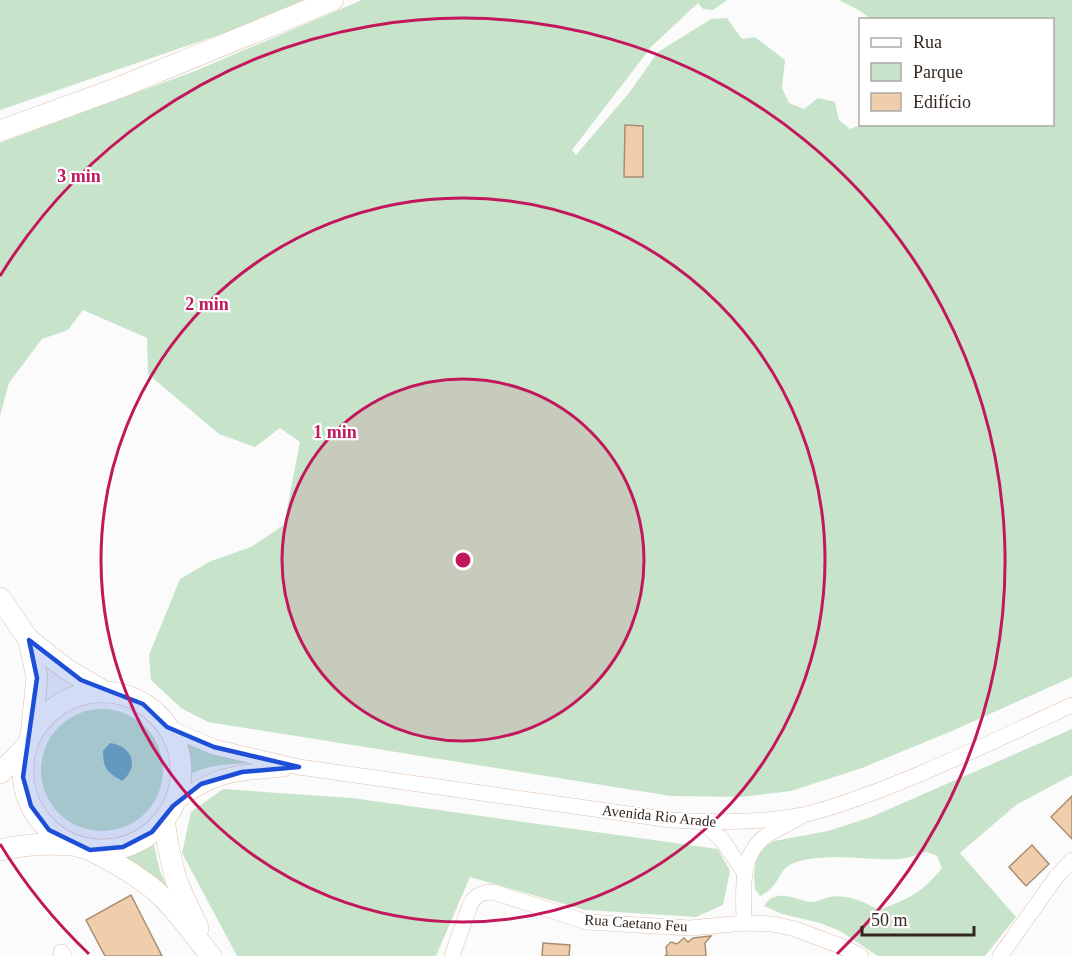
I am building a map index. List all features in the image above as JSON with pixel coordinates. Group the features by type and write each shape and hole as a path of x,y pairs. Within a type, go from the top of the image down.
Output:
{"street":[{"path":"0,131 129,83 333,0"},
{"path":"0,598 29,640 66,669 105,692"},
{"path":"29,640 37,678 23,777 30,806 49,830 118,864 159,894 211,956"},
{"path":"0,773 28,742 39,723 51,711 80,695 105,692 129,697 156,714 167,727 177,749 181,774 178,790 168,813 176,880 211,956"},
{"name":"Avenida Rio Arade","path":"299,767 670,820 740,821 806,814 845,803 929,772 1072,705"},
{"path":"167,727 214,747 299,767"},
{"path":"0,850 18,845 46,843 107,850 123,847 152,832 168,813 201,784 220,776 242,772 299,767"},
{"path":"744,923 744,872 751,852 765,837 806,814"},
{"path":"704,822 722,840 744,872"},
{"path":"1000,956 1050,885 1072,860"},
{"name":"Rua Caetano Feu","path":"452,956 473,898 485,892 493,892 546,907 587,922 690,928 744,923 773,924 795,928 861,956"}],"highlighted area":[{"path":"29,640 81,680 143,704 167,727 214,747 299,767 242,772 201,784 173,806 152,832 123,847 90,850 49,830 31,806 23,777 37,678"}],"green space":[{"path":"0,0 303,0 233,30 0,110"},
{"path":"362,0 727,0 713,10 703,9 698,3 652,46 572,150 576,155 629,93 658,52 711,19 727,18 742,39 755,37 785,60 782,88 789,103 804,109 818,98 835,102 839,120 850,129 859,125 1054,126 1054,18 869,18 839,0 1072,0 1072,677 952,731 862,768 791,791 742,797 671,796 208,722 181,708 151,680 149,655 180,579 211,561 251,547 284,525 300,442 280,428 255,447 219,434 148,374 147,338 83,310 68,330 42,339 9,383 0,416 0,143 195,71"},
{"path":"102,709 125,714 136,719 145,727 153,736 158,747 163,770 158,793 153,804 145,813 136,821 125,826 102,831 79,826 68,821 59,813 51,804 46,793 41,770 46,747 51,736 59,727 68,719 79,714"},
{"path":"1072,729 1072,775 1016,805 960,853 1016,917 985,956 878,956 840,931 820,923 782,914 764,906 774,897 781,896 812,902 837,896 855,899 879,910 914,894 928,884 942,868 937,856 927,852 900,859 812,858 788,866 771,889 760,896 755,889 756,860 763,848 774,841 828,831 871,817"},
{"path":"180,741 249,759 249,763 207,768 184,778"},
{"path":"223,789 352,798 718,849 730,871 723,905 696,917 585,910 470,877 436,956 237,956 182,853 191,812"},
{"path":"152,838 160,871 167,887 118,857 137,849"}],"water":[{"path":"110,743 124,748 131,757 131,769 122,781 109,772 105,766 103,751"}],"building":[{"path":"625,125 643,126 643,177 624,177"},
{"path":"1072,796 1072,839 1051,817"},
{"path":"1032,845 1049,864 1026,886 1009,867"},
{"path":"131,895 162,956 105,956 86,920"},
{"path":"711,936 705,943 706,956 665,956 666,947 671,942 677,944 684,938 688,942 693,938"},
{"path":"543,943 570,945 569,956 542,956"}]}
